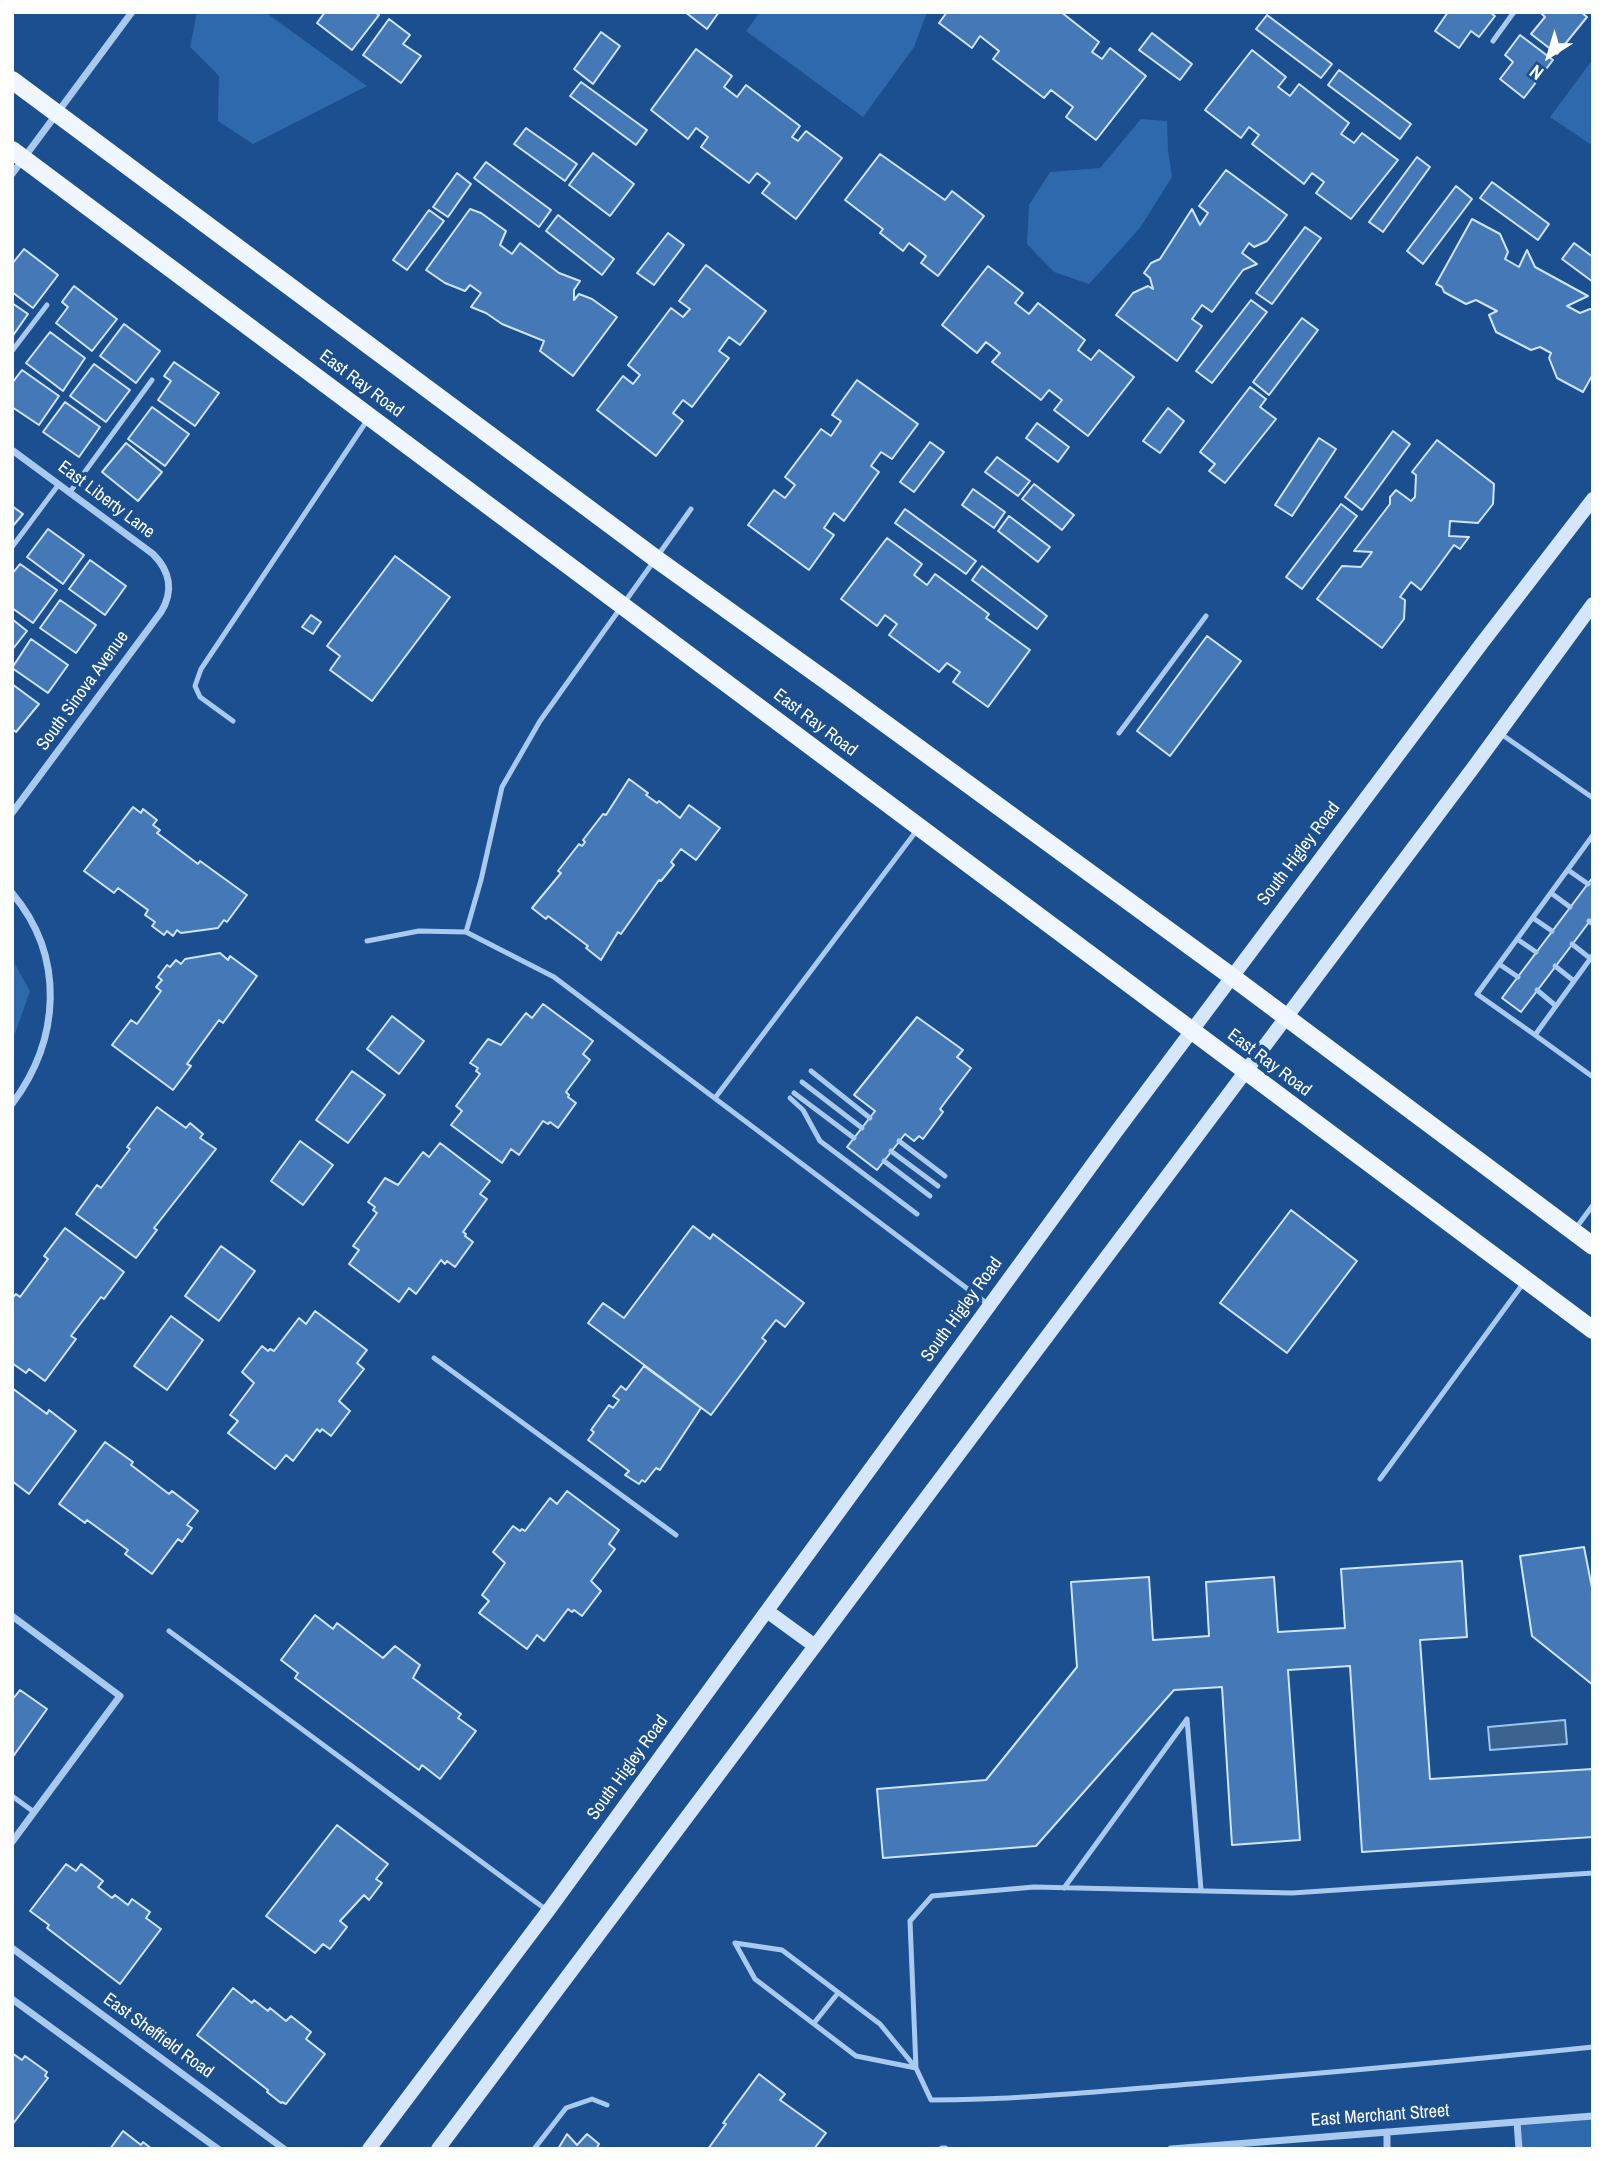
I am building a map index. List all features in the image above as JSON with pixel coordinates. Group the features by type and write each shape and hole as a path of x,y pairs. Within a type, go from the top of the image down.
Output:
{"main road":[{"name":"East Ray Road","path":"12,80 655,558 1231,976 1593,1246"},
{"name":"East Ray Road","path":"18,155 1593,1330"},
{"name":"South Higley Road","path":"369,2149 548,1911 851,1492 1231,976 1593,499"},
{"path":"438,2149 1593,604"},
{"path":"767,1611 815,1646"}],"street":[{"path":"12,174 18,155 58,114 132,12"},
{"name":"East Liberty Lane","path":"12,450 158,559 166,571 169,584"},
{"name":"South Sinova Avenue","path":"12,813 161,612 169,596 169,584"},
{"path":"12,893 31,920 42,946 49,974 50,1017 40,1058 27,1084 12,1104"},
{"path":"12,1616 120,1696 12,1842"},
{"name":"East Sheffield Road","path":"12,1948 284,2149"},
{"path":"12,1999 218,2149"},
{"name":"East Merchant Street","path":"1171,2149 1593,2116"},
{"path":"1517,2122 1519,2149"},
{"path":"1387,2132 1387,2149"}],"lane":[{"path":"1493,41 1514,12"},
{"path":"12,351 47,305"},
{"path":"70,492 152,380"},
{"path":"233,721 200,697 195,686 201,669 370,417"},
{"path":"12,547 59,484"},
{"path":"466,932 502,787 540,722 691,509"},
{"path":"1119,733 1206,616"},
{"path":"1499,732 1593,798"},
{"path":"715,1098 919,828"},
{"path":"1593,835 1591,844 1568,870 1476,994 1593,1077"},
{"path":"1568,870 1588,884"},
{"path":"1551,893 1570,907"},
{"path":"1533,918 1552,931"},
{"path":"368,941 419,931 466,932 554,977 989,1306"},
{"path":"1517,939 1536,953"},
{"path":"1535,1035 1592,957 1572,944"},
{"path":"1499,964 1518,977"},
{"path":"1555,966 1574,981"},
{"path":"1537,990 1556,1006"},
{"path":"811,1071 870,1118"},
{"path":"803,1082 862,1128"},
{"path":"854,1138 792,1095 820,1141 917,1214"},
{"path":"899,1141 945,1176"},
{"path":"891,1151 938,1186"},
{"path":"884,1161 930,1196"},
{"path":"1573,1232 1593,1205"},
{"path":"1380,1479 1525,1281"},
{"path":"434,1358 676,1535"},
{"path":"169,1631 548,1911"},
{"path":"1064,1888 1187,1719 1201,1890"},
{"path":"12,1796 34,1812"},
{"path":"916,2068 910,1921 932,1896 1015,1888 1304,1893 1593,1872"},
{"path":"916,2068 856,2056 755,1979 736,1943 782,1950 880,2024 916,2068 931,2100 997,2100 1372,2069 1593,2047"},
{"path":"814,2024 838,1993"},
{"path":"534,2149 566,2108 592,2099 607,2105"}],"shaded area":[{"path":"197,12 265,12 367,86 253,144 218,121 219,76 190,47"},
{"path":"760,12 927,12 914,47 863,117 746,31"},
{"path":"1593,59 1593,146 1550,117"},
{"path":"1141,119 1167,121 1172,177 1140,228 1089,284 1054,272 1027,244 1029,205 1050,172 1100,168"},
{"path":"12,959 30,991 12,1042"},
{"path":"1565,1720 1567,1744 1490,1750 1488,1727"},
{"path":"1593,2116 1593,2149 1519,2149 1517,2122"}],"building":[{"path":"325,12 374,12 379,15 352,50 317,23"},
{"path":"685,12 719,12 707,29"},
{"path":"947,12 1061,12 1099,42 1092,52 1102,59 1110,48 1146,76 1096,140 1066,117 1073,107 1051,90 1044,98 993,59 999,51 980,36 972,48 939,23"},
{"path":"1448,12 1489,12 1495,16 1479,37 1471,31 1459,48 1435,31"},
{"path":"1540,12 1581,12 1587,17 1557,54 1531,34 1545,17"},
{"path":"1267,15 1332,64 1321,78 1256,29"},
{"path":"389,19 410,35 403,44 421,56 401,83 363,55"},
{"path":"601,32 620,46 593,84 574,69"},
{"path":"1152,33 1192,64 1180,80 1139,50"},
{"path":"1520,35 1553,60 1524,98 1500,79 1513,62 1505,55"},
{"path":"696,49 732,76 724,87 737,97 746,85 800,126 792,137 798,141 806,131 842,158 796,219 762,193 770,183 757,173 749,183 701,147 708,137 696,128 688,139 651,110"},
{"path":"1252,50 1286,77 1278,87 1290,96 1299,84 1349,123 1341,134 1354,143 1362,133 1398,160 1351,219 1316,193 1324,182 1312,173 1304,184 1252,144 1259,135 1249,127 1241,138 1205,110"},
{"path":"1339,70 1411,124 1400,139 1328,85"},
{"path":"581,82 647,130 636,145 570,96"},
{"path":"526,128 577,164 565,181 514,144"},
{"path":"593,153 634,184 610,216 569,185"},
{"path":"880,154 945,200 952,191 984,216 938,276 921,263 926,256 909,243 903,251 880,233 883,229 845,200"},
{"path":"1417,157 1430,167 1383,232 1369,222"},
{"path":"486,162 551,210 539,227 474,178"},
{"path":"1226,170 1287,215 1267,241 1254,247 1249,243 1242,253 1257,264 1243,270 1212,312 1202,305 1192,319 1202,326 1177,361 1116,315 1133,293 1148,286 1153,289 1150,278 1144,273 1151,263 1160,259 1192,209 1200,225 1208,213 1199,206"},
{"path":"457,173 471,184 448,217 433,207"},
{"path":"1492,182 1549,224 1538,240 1480,198"},
{"path":"1456,186 1472,199 1423,264 1407,251"},
{"path":"470,209 481,213 506,231 500,245 512,254 520,243 559,273 580,281 574,290 574,300 579,294 592,299 617,317 573,376 540,351 544,341 502,324 471,307 481,293 470,285 465,291 445,283 426,270"},
{"path":"429,210 444,221 407,270 393,260"},
{"path":"558,215 614,259 602,275 546,231"},
{"path":"1472,219 1500,234 1508,252 1505,259 1519,267 1527,250 1535,267 1588,296 1567,306 1580,313 1593,310 1593,374 1583,392 1557,378 1549,358 1551,353 1540,347 1531,350 1496,332 1489,315 1497,311 1476,300 1466,304 1444,292 1442,287 1436,284"},
{"path":"1305,227 1321,238 1272,304 1256,293"},
{"path":"668,233 684,245 654,285 637,273"},
{"path":"1574,243 1593,257 1593,282 1562,259"},
{"path":"24,249 58,275 33,308 12,292 12,264"},
{"path":"706,265 766,311 740,345 729,337 719,351 729,358 692,407 683,400 673,413 683,421 656,456 597,410 623,376 633,384 640,375 628,365 671,308 683,317 690,309 679,301"},
{"path":"988,266 1023,293 1015,303 1029,314 1038,303 1085,340 1078,350 1091,360 1099,350 1134,377 1088,436 1054,410 1062,400 1049,390 1041,400 992,362 1000,353 986,342 977,353 942,325"},
{"path":"74,286 117,319 92,351 56,323 68,307 62,302"},
{"path":"1251,300 1267,312 1212,383 1196,371"},
{"path":"12,303 28,314 12,337"},
{"path":"1302,318 1318,330 1269,395 1253,382"},
{"path":"124,324 160,351 136,383 100,356"},
{"path":"50,332 85,358 63,391 26,363"},
{"path":"174,362 219,393 195,426 158,400 171,381 164,376"},
{"path":"94,364 130,390 106,422 70,396"},
{"path":"22,370 59,396 39,425 12,407 12,383"},
{"path":"857,380 918,424 892,459 881,452 871,466 879,472 844,521 834,513 824,528 834,535 809,570 748,525 774,490 785,498 795,485 785,477 821,429 831,436 841,421 832,415"},
{"path":"1250,387 1266,399 1260,407 1276,419 1225,483 1209,471 1215,464 1200,452"},
{"path":"65,402 100,427 79,457 43,432"},
{"path":"152,407 189,434 165,466 128,439"},
{"path":"1168,408 1184,421 1160,453 1143,441"},
{"path":"1037,423 1069,447 1058,462 1026,438"},
{"path":"1393,431 1410,444 1362,510 1345,497"},
{"path":"1319,438 1336,449 1292,516 1275,505"},
{"path":"1437,440 1494,484 1493,504 1478,523 1450,521 1449,536 1469,537 1460,549 1454,545 1421,590 1411,582 1400,597 1405,600 1404,619 1382,648 1317,599 1342,566 1361,567 1372,552 1354,551 1390,504 1390,497 1396,490 1411,501 1415,497 1416,475 1412,472"},
{"path":"930,442 944,452 914,492 900,482"},
{"path":"126,443 162,472 138,501 102,472"},
{"path":"997,457 1030,481 1018,496 985,472"},
{"path":"1034,484 1074,515 1062,530 1022,499"},
{"path":"973,489 1005,512 994,528 962,505"},
{"path":"1341,504 1357,516 1302,589 1286,577"},
{"path":"12,506 23,514 12,527"},
{"path":"905,509 976,561 966,574 895,523"},
{"path":"1009,516 1050,547 1038,562 998,531"},
{"path":"48,529 84,555 63,584 27,557"},
{"path":"887,538 922,564 914,575 927,585 935,574 989,614 986,618 1030,650 988,707 953,682 960,672 947,663 939,672 889,635 897,624 885,615 877,626 841,599"},
{"path":"395,556 450,597 372,701 330,670 340,656 327,646"},
{"path":"90,560 126,586 105,615 69,589"},
{"path":"20,564 57,590 33,623 12,608 12,574"},
{"path":"982,566 1047,616 1037,629 972,580"},
{"path":"60,600 96,625 76,653 40,628"},
{"path":"311,615 321,622 313,634 302,627"},
{"path":"12,619 27,631 12,650"},
{"path":"1207,636 1241,661 1170,756 1137,731"},
{"path":"31,639 68,665 48,693 12,668"},
{"path":"12,684 39,704 16,732 12,729"},
{"path":"629,779 648,793 646,795 657,803 659,801 680,818 689,805 720,828 696,860 681,849 671,862 674,865 661,881 659,880 621,934 618,932 601,960 586,948 588,946 548,916 546,919 532,908 561,873 558,871 579,844 582,846 585,842 583,840 603,814 606,815"},
{"path":"133,807 141,813 143,809 157,820 153,825 160,830 157,833 198,864 200,861 247,895 227,922 224,920 218,928 181,933 177,930 173,936 167,931 164,935 152,926 155,922 145,915 148,910 118,888 114,893 84,871"},
{"path":"1593,877 1593,917 1521,1012 1502,998"},
{"path":"220,953 228,960 230,956 257,976 223,1023 219,1020 187,1064 191,1066 173,1090 112,1045 131,1020 137,1024 161,991 156,987 162,980 158,977 167,965 170,967 176,960 181,964 185,959"},
{"path":"543,1004 593,1041 583,1054 590,1060 566,1092 576,1103 558,1128 543,1121 519,1155 511,1149 502,1163 451,1125 462,1111 456,1106 480,1074 476,1071 478,1068 470,1063 488,1039 501,1045 526,1013 532,1018"},
{"path":"392,1016 424,1041 399,1074 367,1049"},
{"path":"917,1017 963,1050 957,1057 971,1068 940,1109 943,1112 923,1139 919,1136 914,1141 905,1134 877,1170 847,1147 875,1111 854,1095"},
{"path":"352,1071 385,1095 348,1143 316,1120"},
{"path":"157,1107 186,1128 190,1123 203,1134 200,1138 216,1149 154,1228 157,1230 136,1258 76,1214 97,1185 101,1188"},
{"path":"300,1141 333,1165 303,1205 271,1181"},
{"path":"440,1143 490,1181 480,1194 487,1199 463,1232 473,1242 455,1267 441,1260 416,1294 409,1288 399,1302 349,1264 359,1250 353,1246 377,1213 373,1210 375,1207 368,1202 385,1178 398,1185 423,1152 429,1157"},
{"path":"1291,1210 1357,1261 1287,1353 1220,1303"},
{"path":"693,1226 710,1239 713,1234 804,1303 785,1327 776,1320 762,1338 766,1341 711,1415 588,1323 603,1303 624,1318"},
{"path":"65,1228 124,1272 71,1336 76,1339 45,1381 29,1369 26,1373 12,1363 12,1298 16,1294 20,1297 48,1259 44,1256"},
{"path":"221,1246 255,1271 219,1321 185,1296"},
{"path":"315,1311 367,1350 357,1363 364,1369 339,1401 350,1411 331,1436 322,1429 320,1432 317,1429 293,1461 286,1455 275,1469 228,1433 238,1421 230,1415 254,1383 242,1372 262,1346 268,1351 274,1351 299,1318 306,1324"},
{"path":"171,1316 203,1340 167,1390 134,1366"},
{"path":"644,1366 701,1408 660,1470 656,1468 645,1482 642,1480 639,1484 625,1475 629,1471 588,1440 594,1432 591,1430 609,1405 613,1408 619,1400 613,1396 621,1386 626,1390"},
{"path":"12,1388 47,1414 49,1410 76,1431 29,1494 12,1481"},
{"path":"105,1442 133,1462 131,1465 169,1494 172,1491 198,1511 187,1525 192,1528 182,1542 178,1539 152,1574 125,1554 128,1550 87,1520 85,1523 59,1504"},
{"path":"567,1491 619,1530 609,1544 615,1549 591,1581 601,1591 582,1616 568,1609 544,1641 537,1635 527,1649 479,1613 489,1601 482,1595 505,1563 493,1552 513,1526 525,1531 550,1498 557,1504"},
{"path":"1584,1547 1593,1593 1593,1685 1532,1636 1520,1556"},
{"path":"1462,1561 1467,1637 1420,1640 1430,1779 1593,1769 1593,1837 1362,1852 1350,1666 1288,1670 1300,1840 1232,1845 1222,1687 1174,1690 1036,1846 883,1858 877,1789 986,1780 1077,1667 1071,1582 1149,1577 1153,1640 1209,1636 1206,1582 1274,1577 1278,1632 1345,1628 1341,1569"},
{"path":"315,1615 333,1629 337,1623 383,1658 395,1646 420,1665 413,1678 461,1714 458,1718 476,1731 440,1779 422,1765 419,1770 295,1678 298,1673 281,1660"},
{"path":"20,1690 47,1709 12,1758 12,1700"},
{"path":"337,1825 388,1864 376,1879 382,1883 369,1900 364,1895 340,1921 347,1927 330,1949 323,1944 315,1953 266,1916"},
{"path":"66,1864 76,1871 81,1864 103,1881 98,1887 112,1898 115,1895 128,1905 132,1899 150,1912 146,1918 161,1929 120,1984 47,1928 49,1925 30,1911"},
{"path":"233,1988 252,2003 254,2000 268,2011 270,2008 286,2021 291,2016 311,2032 306,2039 325,2054 286,2104 281,2103 197,2035"},
{"path":"12,2053 22,2060 25,2056 47,2072 45,2076 48,2078 12,2125"},
{"path":"759,2074 785,2094 780,2100 826,2133 814,2149 708,2149 726,2124 723,2123"},
{"path":"123,2131 141,2145 143,2142 152,2149 110,2149"},
{"path":"567,2134 577,2145 587,2134 599,2144 596,2149 558,2149"}]}
